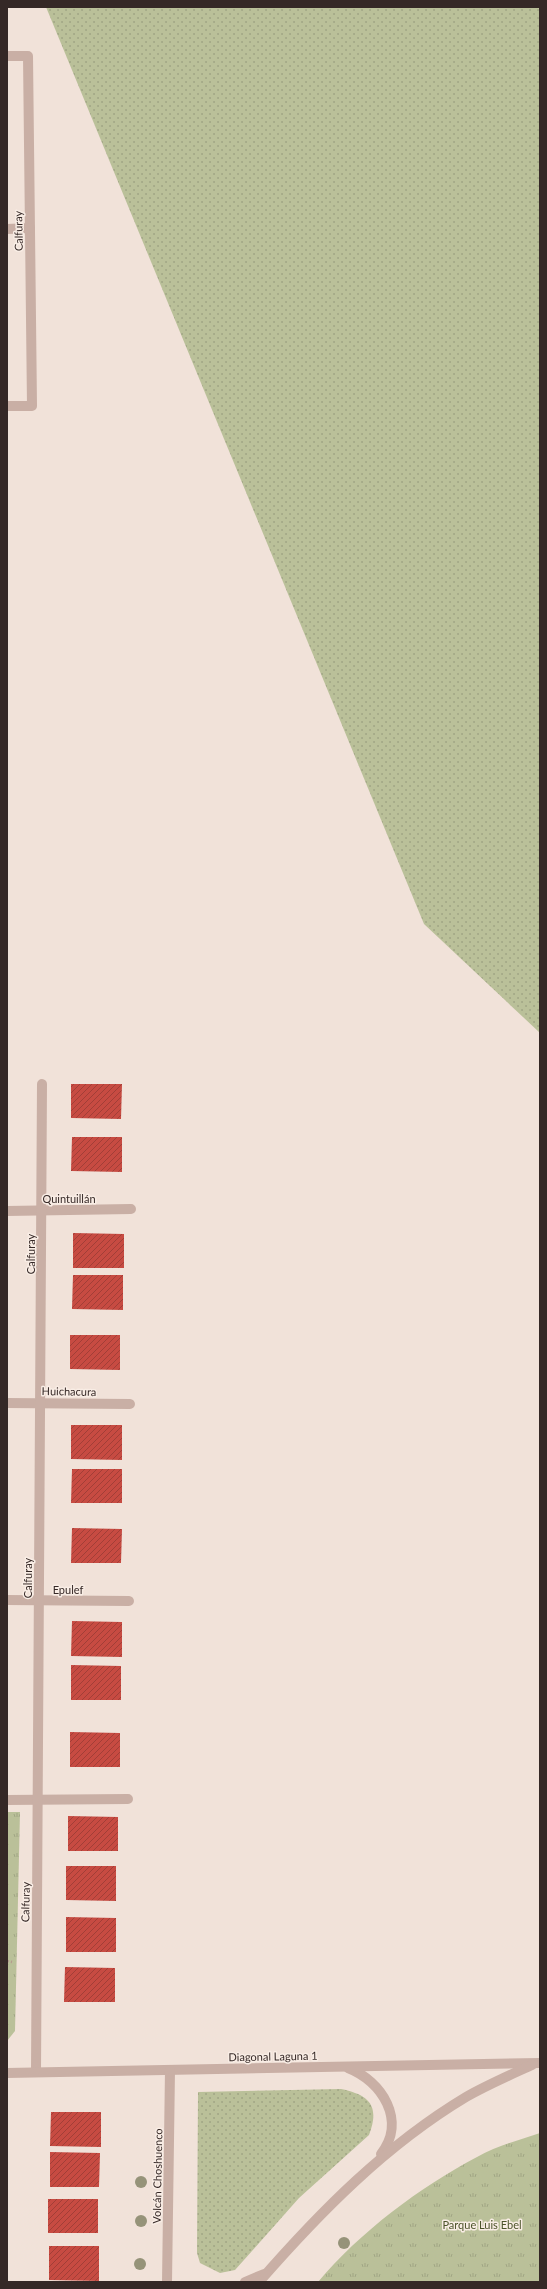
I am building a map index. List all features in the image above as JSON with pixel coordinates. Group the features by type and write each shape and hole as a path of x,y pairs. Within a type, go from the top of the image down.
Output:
{"street":[{"name":"Calfuray","path":"7,56 28,56 32,406 7,406"},
{"path":"7,229 30,228"},
{"name":"Calfuray","path":"36,2072 42,1084"},
{"name":"Quintuillán","path":"7,1211 131,1209"},
{"name":"Huichacura","path":"7,1402 130,1404"},
{"name":"Epulef","path":"7,1600 130,1601"},
{"path":"7,1800 128,1799"},
{"path":"259,2282 315,2219 374,2164 428,2121 468,2096 538,2063"},
{"name":"Diagonal Laguna 1","path":"7,2073 538,2063"},
{"path":"332,2066 347,2068 361,2073 382,2093 388,2106 391,2122 389,2137 383,2152 374,2164"},
{"name":"Volcán Choshuenco","path":"170,2070 170,2281"},
{"path":"245,2282 266,2274"}],"path":[{"path":"7,1961 12,1962"}],"green space":[{"path":"46,7 540,7 540,1033 424,924"},
{"path":"7,1812 20,1812 15,2031 7,2041"},
{"path":"341,2089 359,2095 370,2103 373,2109 373,2116 369,2135 299,2198 235,2270 220,2273 200,2263 197,2253 198,2092"},
{"name":"Parque Luis Ebel","path":"540,2133 540,2282 318,2282 372,2228 434,2182 485,2153"}],"building":[{"path":"71,1084 122,1084 121,1119 71,1118"},
{"path":"72,1137 122,1137 122,1172 71,1171"},
{"path":"73,1233 124,1234 124,1268 73,1268"},
{"path":"73,1275 123,1275 123,1310 72,1309"},
{"path":"70,1335 120,1335 120,1370 70,1369"},
{"path":"71,1425 122,1425 122,1460 71,1459"},
{"path":"72,1469 122,1469 122,1503 71,1503"},
{"path":"72,1528 122,1529 121,1563 71,1563"},
{"path":"72,1621 122,1622 122,1657 71,1656"},
{"path":"71,1665 121,1666 121,1700 71,1700"},
{"path":"70,1732 120,1733 120,1767 70,1767"},
{"path":"68,1816 118,1817 118,1851 68,1851"},
{"path":"66,1866 116,1866 116,1901 66,1900"},
{"path":"66,1917 116,1918 116,1952 66,1952"},
{"path":"65,1967 115,1968 115,2002 64,2002"},
{"path":"51,2112 101,2112 101,2147 50,2146"},
{"path":"50,2152 100,2153 99,2187 50,2187"},
{"path":"48,2199 98,2199 98,2233 48,2233"},
{"path":"49,2246 99,2246 99,2281 49,2280"}]}
